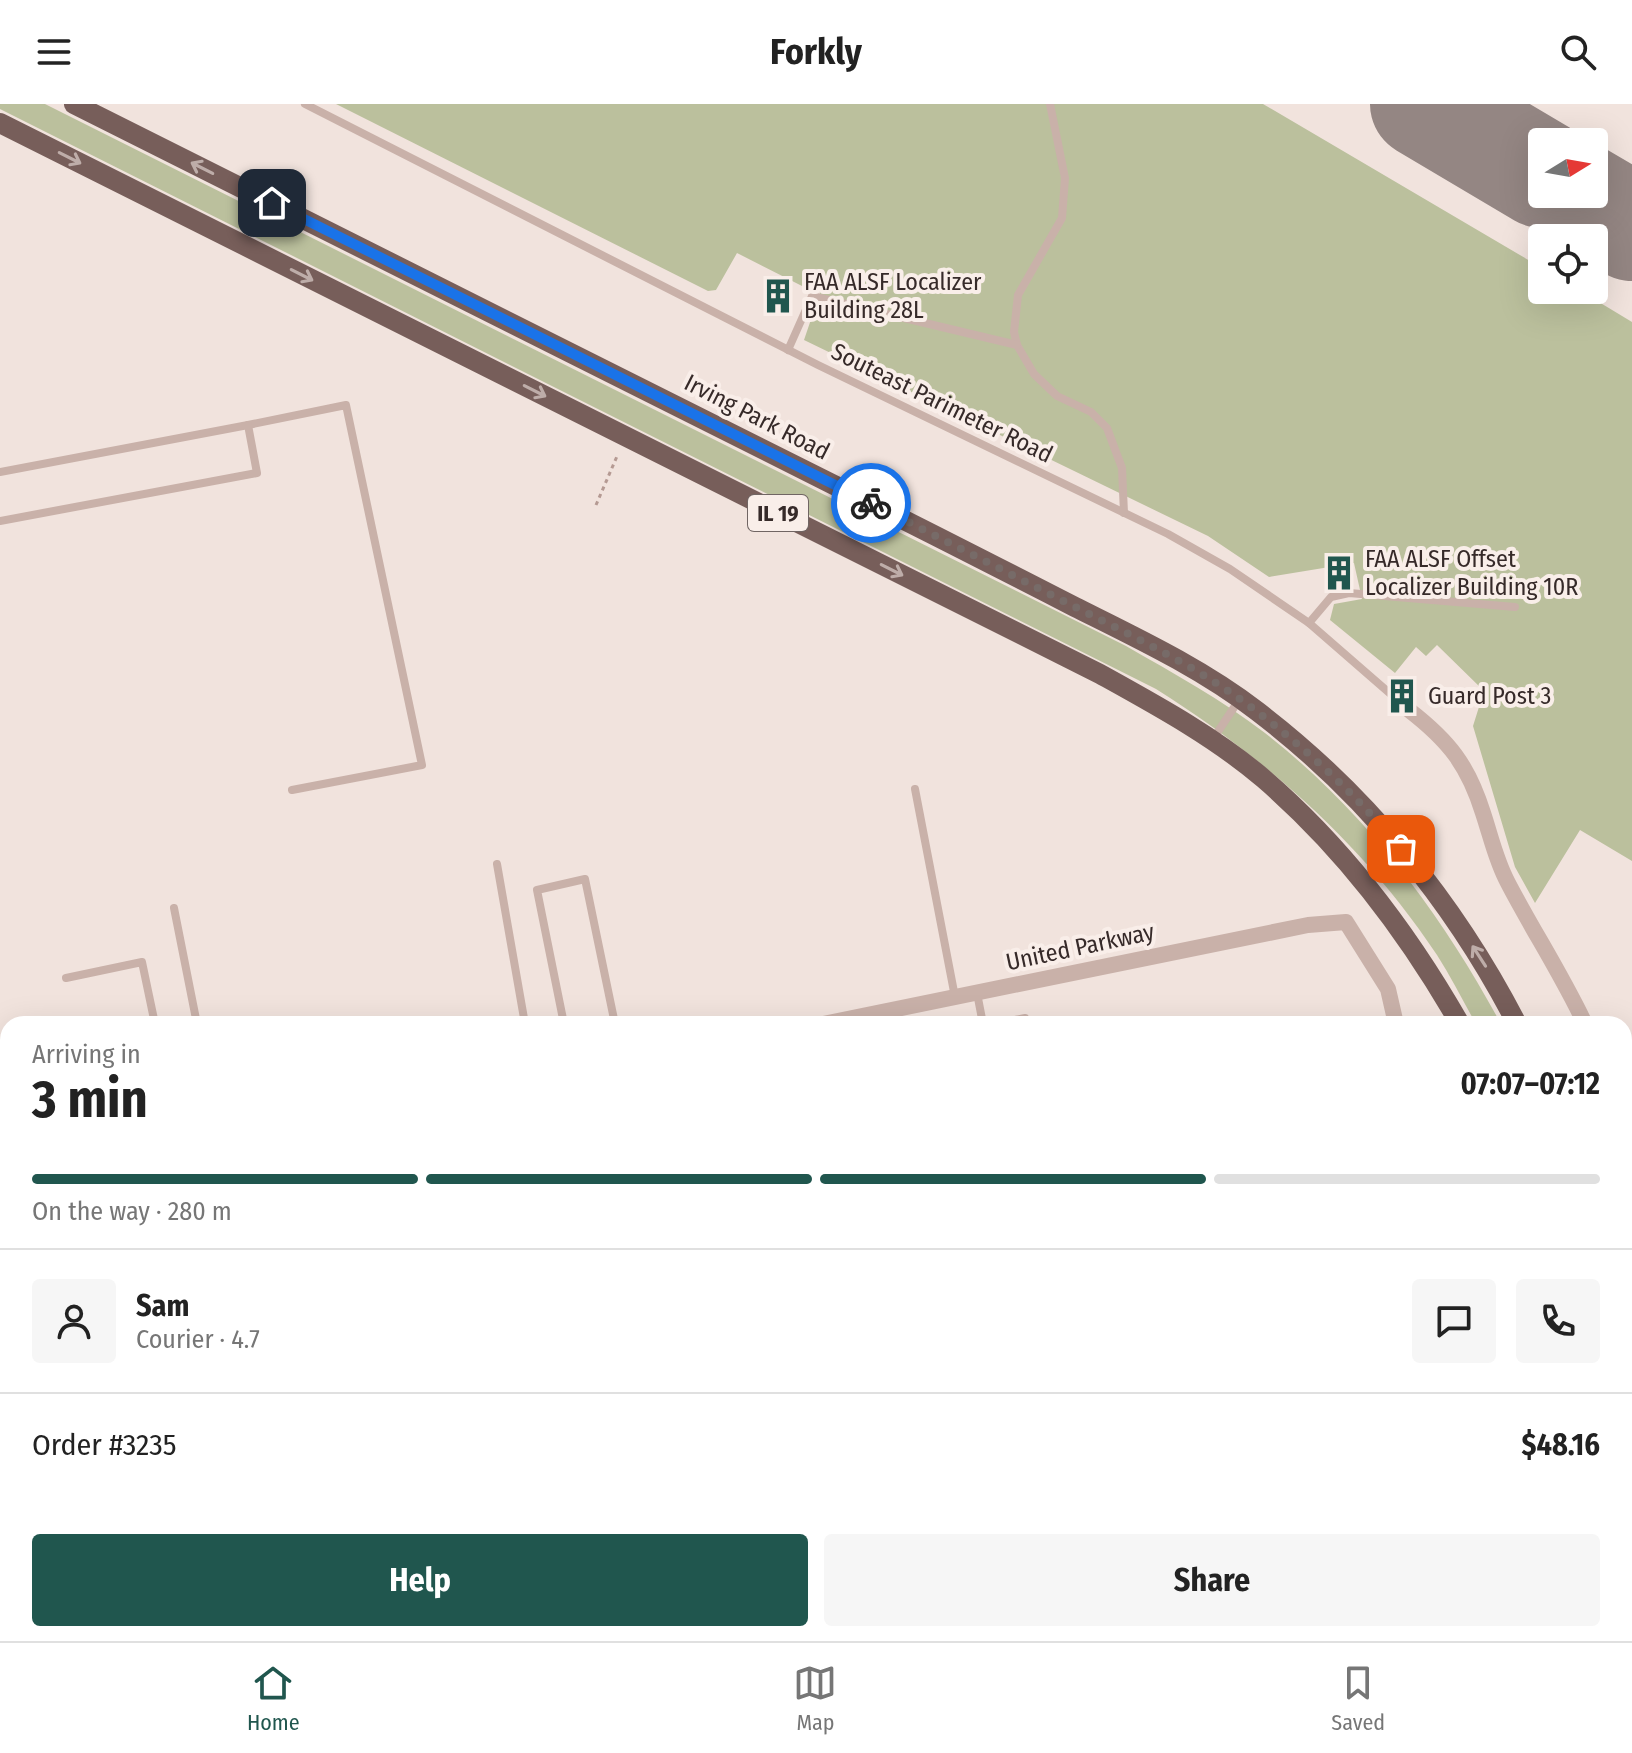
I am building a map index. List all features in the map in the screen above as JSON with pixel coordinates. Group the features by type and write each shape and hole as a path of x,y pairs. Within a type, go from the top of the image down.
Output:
{"main road":[{"name":"Irving Park Road","path":"74,104 1162,651 1239,699 1306,752 1371,813 1448,909 1495,981 1513,1016"},
{"name":"IL 19","path":"0,123 1100,674 1156,705 1263,778 1319,833 1381,901 1435,979 1456,1016"}],"street":[{"path":"1409,710 1439,734 1458,757 1472,783 1507,882 1562,976 1581,1016"},
{"name":"United Parkway","path":"862,1016 1308,925 1346,922 1388,989 1394,1016"}],"lane":[{"name":"Souteast Parimeter Road","path":"305,104 788,350 1168,534 1230,569 1309,623 1409,710"},
{"path":"1050,104 1065,178 1062,218 1018,295 1014,332 1017,345 1034,374 1057,396 1091,412 1107,428 1122,468 1124,513"},
{"path":"788,350 812,296 1017,345"},
{"path":"0,472 346,405 422,765 292,790"},
{"path":"0,521 257,473 248,425"},
{"path":"1309,623 1331,597 1349,593 1515,607"},
{"path":"1211,742 1239,699"},
{"path":"915,789 955,997"},
{"path":"497,864 524,1016"},
{"path":"562,1016 537,890 585,879 613,1016"},
{"path":"174,908 195,1016"},
{"path":"66,978 142,962 153,1016"},
{"path":"977,992 982,1016"}],"path":[{"path":"596,505 626,437"}],"green space":[{"path":"0,104 45,104 1126,646 1197,687 1249,721 1302,764 1368,831 1427,904 1497,1016 1472,1016 1442,963 1409,915 1378,877 1311,807 1236,745 1156,689 0,109"},
{"path":"336,104 1263,104 1528,260 1528,304 1602,304 1632,322 1632,861 1580,830 1535,903 1515,867 1473,726 1484,691 1437,645 1426,656 1416,647 1395,673 1330,620 1334,604 1362,599 1354,563 1269,577 1208,536 804,340 823,284 813,278 804,287 737,253 716,290 708,291"}],"runway":[{"path":"1424,104 1528,166"},
{"path":"1600,208 1632,227"}],"way so far":[{"path":"871,503 1162,651 1210,679 1254,709 1341,783 1401,849"}],"place":[{"name":"FAA ALSF Localizer Building 28L","path":"778,296"},
{"name":"FAA ALSF Offset Localizer Building 10R","path":"1339,573"},
{"name":"Guard Post 3","path":"1402,696"}],"route":[{"path":"272,203 871,503"}]}
